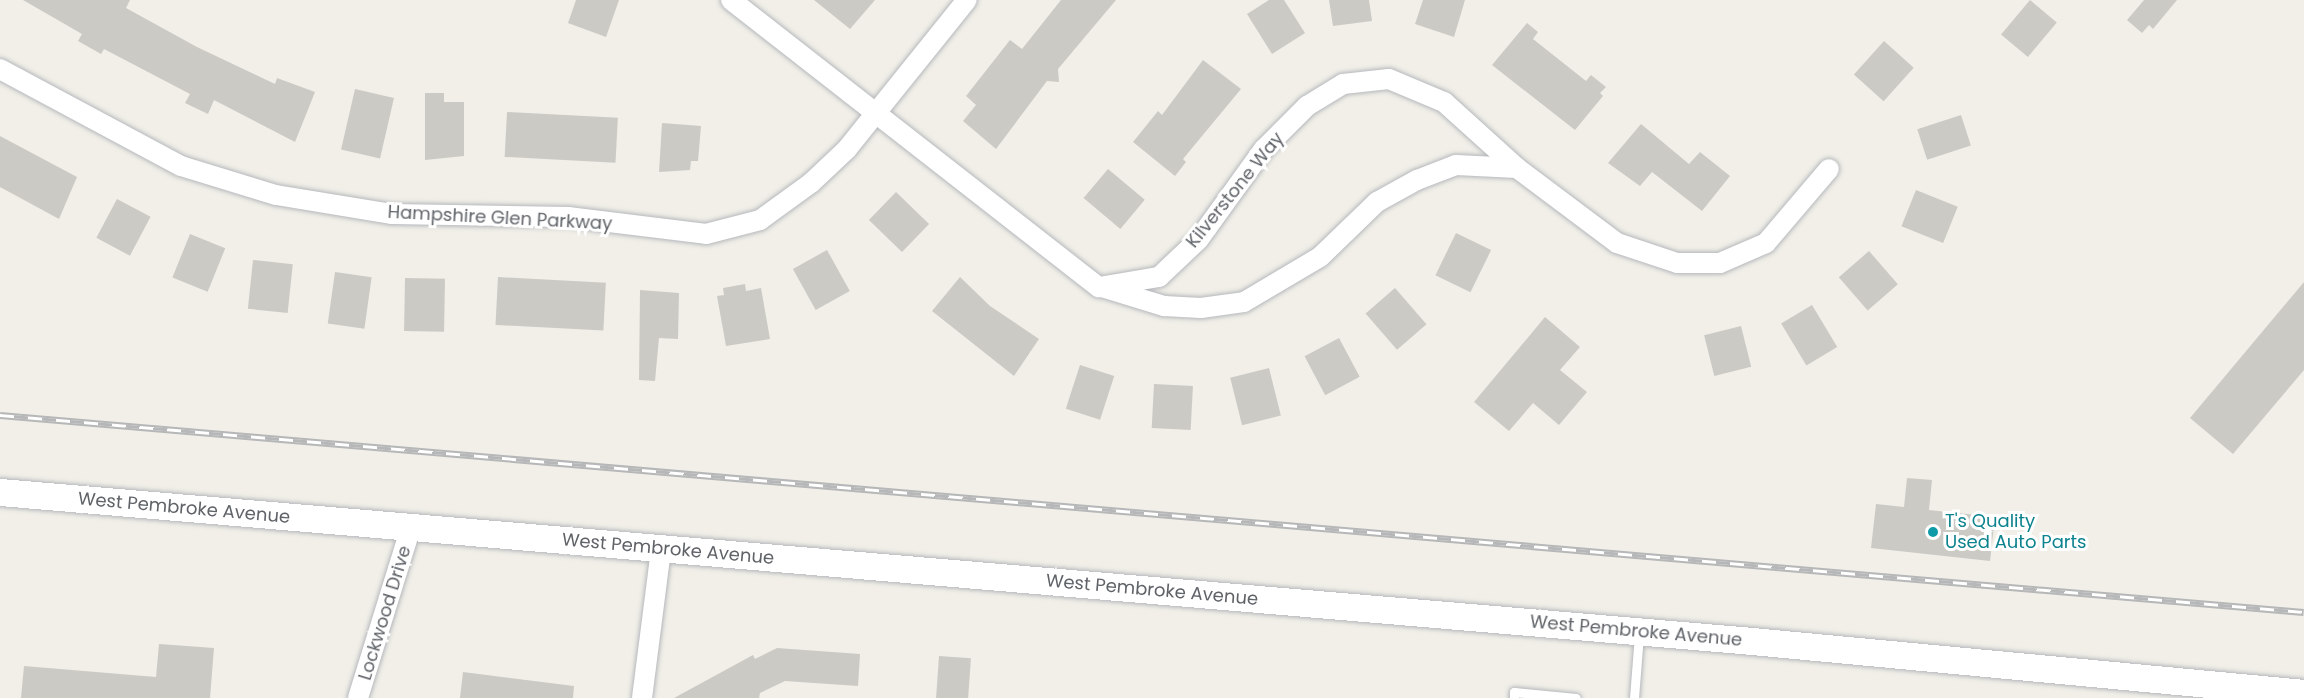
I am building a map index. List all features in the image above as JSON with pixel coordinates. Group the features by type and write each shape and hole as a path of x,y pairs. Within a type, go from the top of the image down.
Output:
{"main road":[{"name":"West Pembroke Avenue","path":"0,492 1640,632 2304,693"}],"street":[{"path":"731,0 1099,286 1164,306 1201,308 1244,302 1320,257 1377,202 1417,180 1455,165 1517,168"},
{"name":"Hampshire Glen Parkway","path":"0,69 181,166 276,195 392,214 568,217 705,234 760,220 811,183 875,114 967,0"},
{"name":"Kilverstone Way","path":"1099,286 1159,277 1199,239 1264,148 1307,106 1343,84 1389,79 1444,102 1517,168 1617,243 1677,263 1720,263 1766,243 1829,169"},
{"name":"Lockwood Drive","path":"358,698 411,527"},
{"path":"642,698 661,549"}],"lane":[{"path":"1634,698 1640,632"},
{"path":"1514,698 1514,692 1576,698"}],"building":[{"path":"23,0 130,0 126,8 197,47 275,84 277,78 315,92 295,142 214,100 208,114 185,103 190,94 104,49 101,54 78,41 82,34"},
{"path":"576,0 619,0 606,37 568,23"},
{"path":"814,0 875,0 850,29"},
{"path":"1061,0 1116,0 1058,69 1059,82 1047,81 996,149 963,121 976,105 966,96 1010,40 1022,49"},
{"path":"1269,0 1284,0 1305,33 1272,54 1247,14"},
{"path":"1329,0 1369,0 1372,21 1333,26"},
{"path":"1423,0 1465,0 1454,37 1415,24"},
{"path":"2030,0 2057,22 2028,57 2001,34"},
{"path":"2144,0 2177,0 2153,29 2149,25 2142,33 2127,20"},
{"path":"1527,23 1538,32 1533,39 1586,81 1591,75 1606,87 1600,93 1603,96 1575,130 1492,65"},
{"path":"1884,41 1914,68 1884,101 1854,74"},
{"path":"1203,60 1241,89 1183,159 1186,162 1175,176 1133,142 1158,111 1162,115"},
{"path":"355,89 394,98 380,158 341,149"},
{"path":"425,93 444,93 444,102 464,102 464,156 425,160"},
{"path":"507,112 618,118 615,163 505,157"},
{"path":"1961,115 1971,145 1927,160 1917,129"},
{"path":"662,123 701,126 698,161 691,161 690,170 659,172"},
{"path":"1641,124 1689,164 1700,152 1730,176 1702,211 1652,172 1640,186 1608,163"},
{"path":"0,136 77,177 59,219 0,187"},
{"path":"1108,169 1145,200 1120,229 1084,198"},
{"path":"1916,190 1958,207 1943,243 1901,226"},
{"path":"896,192 929,224 902,252 869,220"},
{"path":"117,199 151,217 130,256 96,238"},
{"path":"1456,233 1491,250 1470,292 1435,275"},
{"path":"190,234 225,248 208,292 172,278"},
{"path":"827,250 850,291 816,310 793,269"},
{"path":"1869,251 1898,284 1868,310 1839,277"},
{"path":"253,260 293,264 288,313 248,309"},
{"path":"335,272 372,277 364,329 328,323"},
{"path":"498,277 606,283 603,331 495,325"},
{"path":"960,277 990,306 1039,339 1014,376 932,311"},
{"path":"405,278 445,279 444,332 404,331"},
{"path":"2304,282 2304,370 2233,454 2190,418"},
{"path":"745,284 746,291 761,288 770,339 726,346 717,296 724,295 723,288"},
{"path":"1395,288 1426,324 1397,350 1366,314"},
{"path":"640,290 679,293 678,339 659,338 655,381 639,380"},
{"path":"1812,305 1837,347 1806,366 1781,324"},
{"path":"1545,317 1580,347 1560,370 1587,392 1559,425 1533,403 1509,431 1474,402"},
{"path":"1741,326 1751,367 1714,376 1704,335"},
{"path":"1339,338 1360,377 1325,395 1305,356"},
{"path":"1080,365 1114,376 1100,420 1066,409"},
{"path":"1269,368 1281,416 1242,425 1230,378"},
{"path":"1154,384 1193,386 1191,430 1152,428"},
{"name":"T's Quality Used Auto Parts","path":"1907,478 1932,480 1929,510 1995,517 1990,561 1871,548 1876,504 1904,507"},
{"path":"159,644 214,648 210,698 21,698 24,666 156,677"},
{"path":"777,648 860,654 858,686 785,681 760,693 759,698 674,698 753,655 755,659"},
{"path":"939,656 971,658 968,698 936,698"},
{"path":"463,672 574,686 573,698 460,698"}],"railway":[{"path":"0,415 2304,612"}],"place":[{"name":"T's Quality Used Auto Parts","path":"1933,532"}]}
